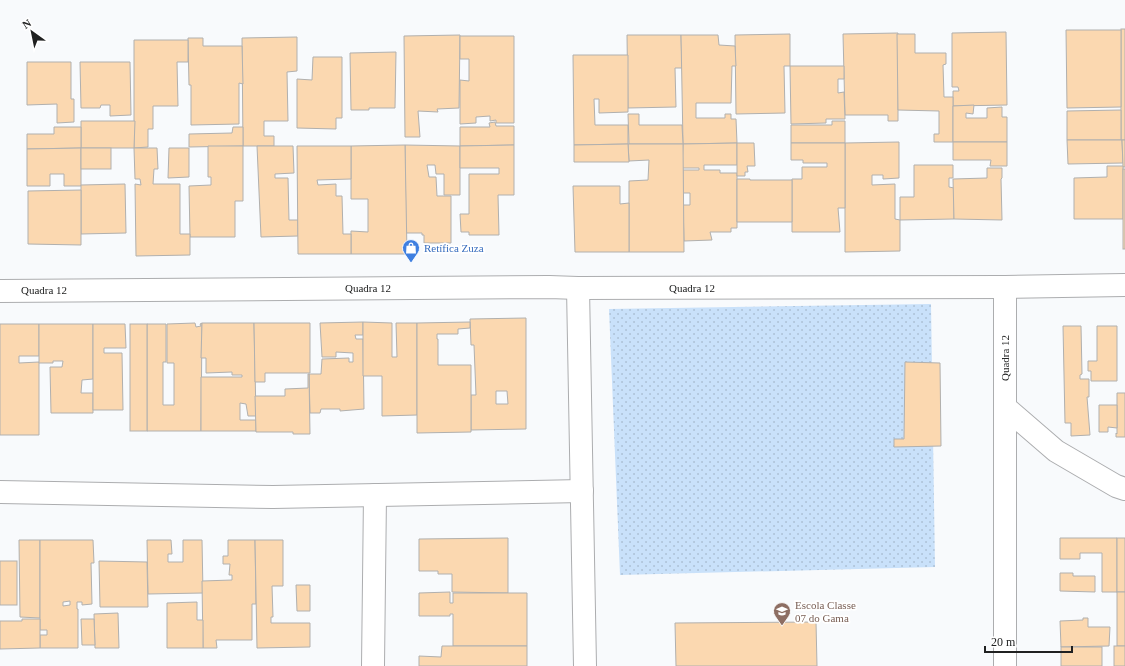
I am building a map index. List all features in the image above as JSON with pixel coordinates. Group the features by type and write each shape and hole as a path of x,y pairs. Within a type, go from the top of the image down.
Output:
{"street":[{"path":"1006,287 1125,285"},
{"name":"Quadra 12","path":"0,291 549,287 1006,287 1005,666"},
{"path":"578,288 585,666"},
{"path":"1005,407 1056,451 1122,487"},
{"path":"0,492 273,497 582,491"},
{"path":"373,666 375,495"}],"shaded area":[{"path":"931,304 935,567 620,575 609,309"}],"building":[{"path":"1121,29 1125,29 1125,140 1121,140"},
{"path":"1066,30 1121,30 1121,107 1067,108"},
{"path":"1006,32 1007,105 953,106 953,91 959,91 958,87 952,87 952,33"},
{"path":"898,33 898,121 888,121 888,115 845,115 843,34"},
{"path":"790,34 790,66 784,66 785,113 736,114 735,35"},
{"path":"897,34 915,34 915,53 946,53 946,64 943,65 944,97 953,97 953,142 934,142 934,134 939,134 939,111 898,110"},
{"path":"460,35 459,108 437,109 438,112 418,111 420,137 405,137 404,36"},
{"path":"627,35 681,35 682,68 675,68 676,107 628,108"},
{"path":"681,35 718,35 719,45 735,46 736,66 732,66 731,103 696,103 696,118 725,118 725,114 731,114 731,119 736,119 737,143 683,144"},
{"path":"460,36 514,36 514,123 496,123 496,120 490,121 490,116 476,117 476,123 460,124 460,80 469,81 469,59 460,59"},
{"path":"297,37 297,71 287,72 288,121 264,121 264,136 274,136 274,146 243,146 242,38"},
{"path":"188,38 203,38 203,46 242,46 243,84 239,83 239,124 191,125 191,85 189,85"},
{"path":"134,40 188,40 188,62 177,62 178,106 153,106 153,129 148,129 148,147 134,148"},
{"path":"396,52 395,108 351,110 350,53"},
{"path":"573,55 628,55 628,112 599,113 599,99 594,99 595,125 628,125 628,144 574,145"},
{"path":"313,57 342,57 342,118 336,118 336,129 297,128 297,79 312,80"},
{"path":"27,62 71,62 71,99 74,99 74,122 57,123 57,104 27,105"},
{"path":"80,62 130,62 131,115 110,116 110,105 101,105 100,108 81,108"},
{"path":"790,66 844,66 844,79 838,79 838,93 844,92 845,119 826,119 826,123 791,124"},
{"path":"974,105 973,114 966,113 966,118 987,118 987,108 1002,107 1002,117 1007,117 1007,142 953,142 953,106"},
{"path":"1121,110 1121,140 1067,140 1067,111"},
{"path":"628,114 639,114 639,125 682,125 683,144 629,144"},
{"path":"81,121 135,121 134,148 81,148"},
{"path":"832,121 845,121 845,143 791,143 791,125 832,125"},
{"path":"495,122 496,126 514,126 514,145 460,146 460,127 490,127 489,123"},
{"path":"54,127 81,127 81,148 27,149 27,134 54,134"},
{"path":"233,127 243,127 243,146 189,147 189,134 232,133"},
{"path":"1067,140 1122,140 1123,163 1068,164"},
{"path":"1122,140 1125,140 1125,167 1123,167"},
{"path":"899,142 899,178 883,179 883,175 872,175 872,185 895,184 895,219 900,220 900,251 845,252 845,143"},
{"path":"953,142 1007,142 1007,166 990,166 991,160 953,160"},
{"path":"737,143 737,165 704,165 704,170 720,170 720,173 737,173 737,228 731,228 731,232 710,232 712,240 684,241 683,205 690,205 690,193 683,193 683,170 699,170 699,168 682,168 683,144"},
{"path":"737,143 754,143 755,166 747,166 748,172 745,172 745,176 737,176"},
{"path":"791,143 845,143 845,208 838,208 840,232 792,232 792,179 802,179 802,167 827,167 827,163 803,163 803,160 791,160"},
{"path":"628,144 683,144 684,252 629,252 629,181 648,180 649,160 629,161"},
{"path":"628,144 629,162 574,162 574,145"},
{"path":"405,145 460,146 460,195 444,195 444,174 436,174 435,165 427,165 429,177 436,177 437,196 451,196 451,243 424,243 424,235 422,235 422,233 406,233"},
{"path":"405,145 407,254 351,254 351,231 368,232 368,199 351,199 351,146"},
{"path":"514,145 514,195 498,195 499,235 469,235 469,232 461,232 460,214 469,214 469,174 499,174 499,168 460,168 460,146"},
{"path":"208,146 243,146 243,201 235,201 235,237 190,237 189,186 211,185 211,177 208,177"},
{"path":"257,146 293,146 294,173 275,174 275,178 288,178 289,220 298,220 298,236 261,237"},
{"path":"297,146 351,146 351,179 317,180 318,185 336,184 336,196 342,196 343,234 351,234 351,254 298,254"},
{"path":"81,148 81,186 64,186 64,174 50,174 50,186 27,186 27,149"},
{"path":"81,148 111,148 111,169 81,169"},
{"path":"134,148 157,148 158,169 154,169 153,184 180,184 180,234 190,234 190,255 136,256 135,184 141,185 140,179 135,179"},
{"path":"169,148 189,148 189,177 168,178"},
{"path":"914,165 953,165 953,178 949,178 949,187 954,188 954,219 900,220 900,197 914,197"},
{"path":"1107,166 1123,166 1123,219 1074,219 1074,178 1107,177"},
{"path":"987,168 1002,168 1002,220 954,219 953,179 987,178"},
{"path":"1123,169 1125,169 1125,249 1123,249"},
{"path":"737,179 792,180 792,222 737,222"},
{"path":"125,184 126,233 81,234 81,185"},
{"path":"573,186 620,186 620,204 629,203 629,252 575,252"},
{"path":"81,190 81,245 28,244 28,191"},
{"path":"526,318 526,429 471,430 471,395 476,395 474,345 471,345 470,319","holes":["496,391 507,391 508,404 496,404"]},
{"path":"363,322 363,335 355,335 356,339 363,339 364,409 340,411 340,409 321,409 320,413 310,413 309,374 321,374 322,359 349,358 349,362 353,362 353,353 336,352 336,357 322,357 320,323"},
{"path":"363,322 392,323 392,357 397,357 396,323 417,323 417,415 382,416 382,376 363,376"},
{"path":"470,322 470,328 458,329 458,334 437,334 437,339 438,365 471,365 471,432 417,433 417,323"},
{"path":"195,323 196,327 201,326 200,324 202,323 201,431 147,431 147,324 166,324 166,362 163,362 163,405 174,405 174,363 167,363 167,324"},
{"path":"202,323 254,323 256,416 248,416 246,404 240,403 240,420 256,420 256,431 201,431 201,377 242,377 242,375 232,375 232,372 206,373 206,358 201,358"},
{"path":"254,323 310,323 310,373 265,373 265,382 255,382"},
{"path":"0,324 39,324 39,356 19,356 19,363 39,362 39,435 0,435"},
{"path":"39,324 93,324 93,379 82,380 81,393 93,393 93,413 51,413 50,367 62,367 63,361 39,363"},
{"path":"93,324 125,324 126,348 104,348 104,353 122,353 123,410 93,410"},
{"path":"130,324 147,324 147,431 130,431"},
{"path":"1063,326 1081,326 1082,374 1080,375 1080,379 1089,379 1089,397 1087,397 1090,435 1071,436 1071,423 1065,423"},
{"path":"1097,326 1117,326 1117,381 1091,381 1091,371 1088,371 1088,361 1097,361"},
{"path":"905,362 940,363 941,446 894,447 894,439 904,439"},
{"path":"308,374 310,434 293,434 293,432 256,432 255,396 285,396 285,389 308,388"},
{"path":"1117,393 1125,393 1125,437 1116,437"},
{"path":"1099,405 1117,405 1117,428 1108,427 1108,432 1099,432"},
{"path":"508,538 508,593 452,592 452,574 438,574 438,571 419,571 419,539"},
{"path":"1060,538 1117,538 1117,592 1102,592 1102,553 1080,553 1080,559 1060,559"},
{"path":"1117,538 1125,538 1125,592 1117,592"},
{"path":"19,540 40,540 40,618 20,617"},
{"path":"40,540 93,540 94,563 91,563 92,604 82,605 82,602 77,602 78,648 40,648 40,635 47,635 47,630 40,630","holes":["70,601 70,605 63,606 63,602"]},
{"path":"147,540 171,540 172,554 168,554 168,562 183,562 183,540 202,540 203,593 148,594"},
{"path":"228,540 255,540 256,604 252,604 252,640 216,640 217,648 203,648 202,581 232,580 232,575 229,575 230,564 223,564 223,556 228,556"},
{"path":"255,540 283,540 283,586 272,586 273,617 271,617 271,623 310,623 310,647 257,648"},
{"path":"0,561 17,561 17,605 0,605"},
{"path":"99,561 147,562 148,607 100,607"},
{"path":"1060,573 1073,573 1073,576 1095,576 1095,592 1060,591"},
{"path":"296,585 310,585 310,611 297,611"},
{"path":"450,592 450,603 453,603 453,593 527,593 527,646 453,646 453,614 450,614 450,616 419,616 419,593"},
{"path":"1117,592 1125,592 1125,646 1117,646"},
{"path":"197,602 197,620 203,620 203,648 167,648 167,603"},
{"path":"118,613 119,648 95,648 94,614"},
{"path":"1083,618 1088,618 1088,627 1110,627 1109,646 1061,647 1060,621 1083,620"},
{"path":"22,619 40,619 40,648 0,649 0,621 22,621"},
{"path":"81,619 94,619 95,645 82,645"},
{"path":"816,622 817,666 676,666 675,623"},
{"path":"442,646 527,646 527,666 419,666 419,656 441,657"},
{"path":"1114,646 1125,646 1125,666 1114,666"},
{"path":"1061,647 1102,647 1102,666 1061,666"}],"place":[{"name":"Retífica Zuza","path":"411,263"},
{"name":"Escola Classe 07 do Gama","path":"782,626"}]}
